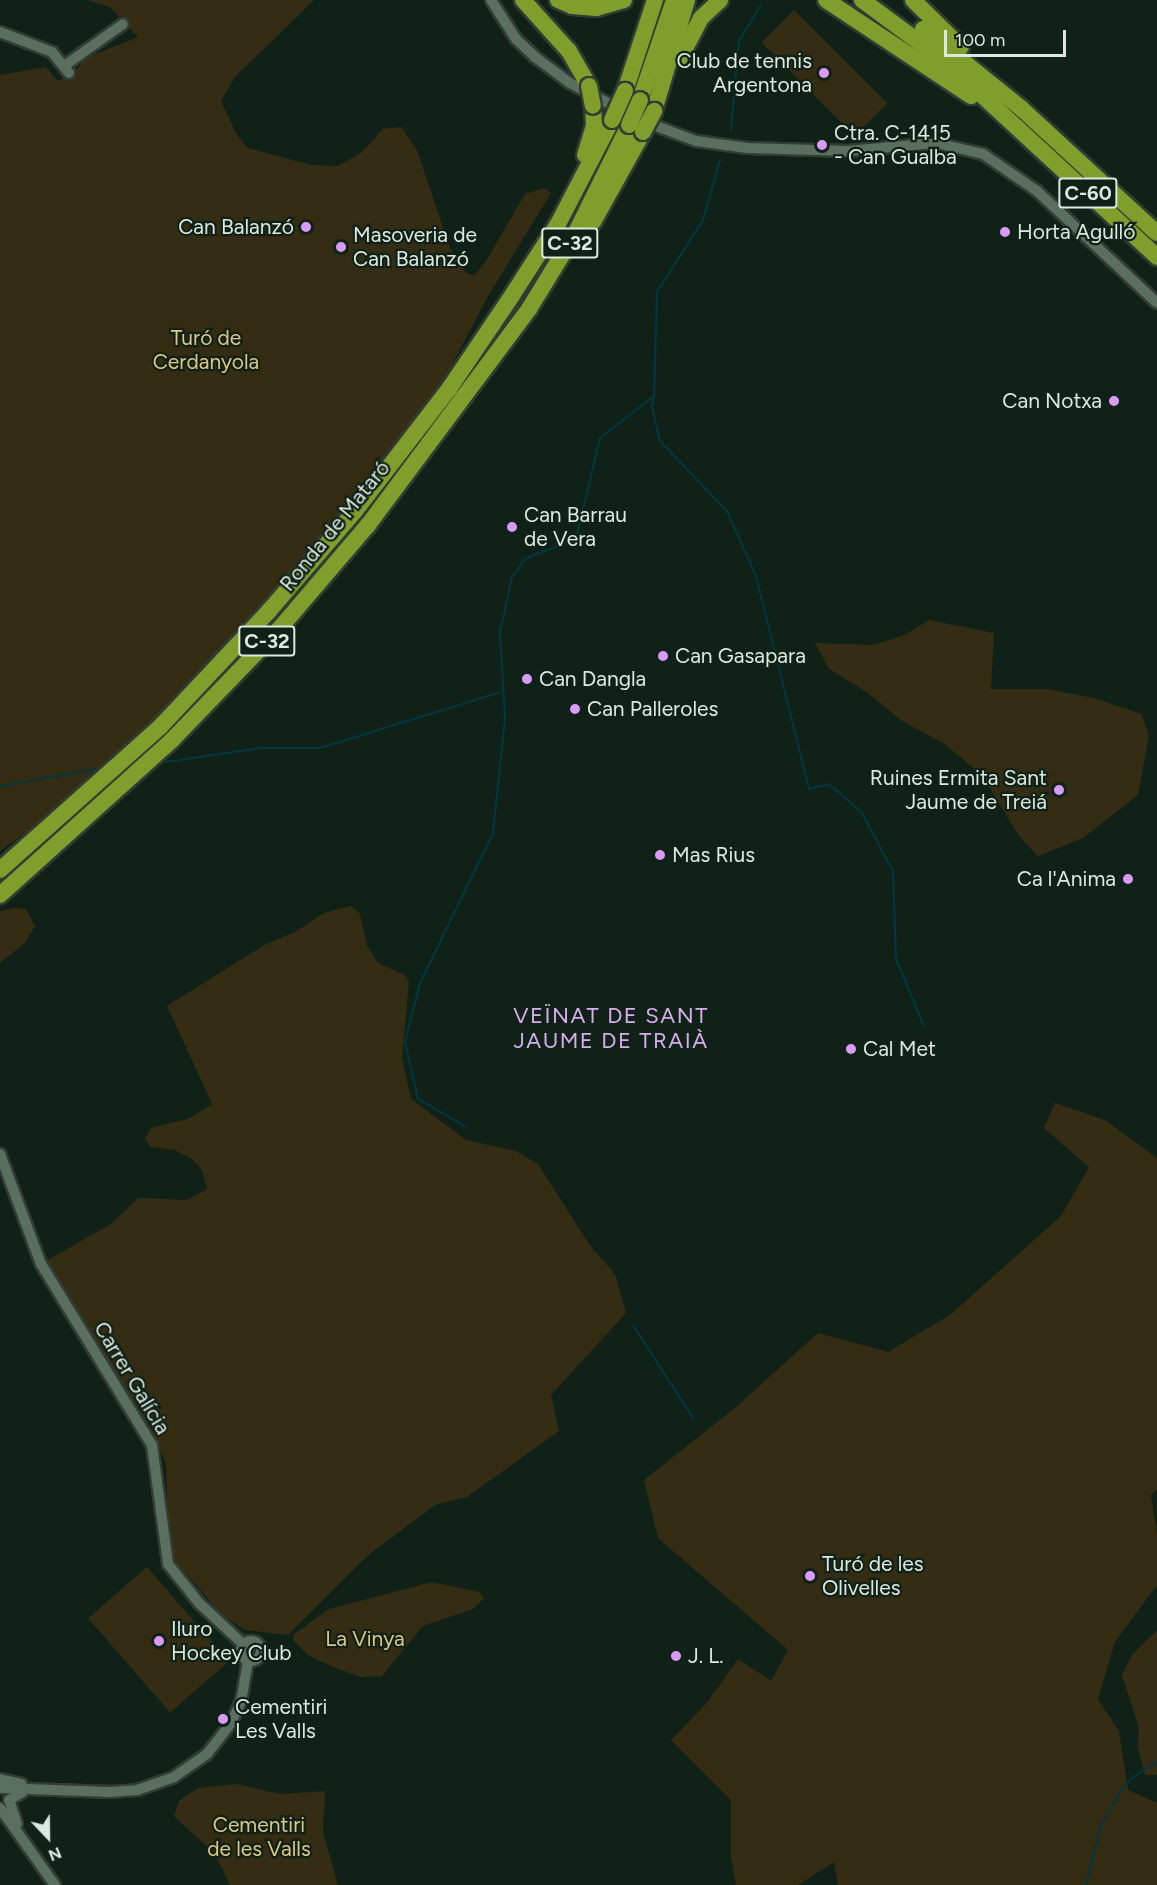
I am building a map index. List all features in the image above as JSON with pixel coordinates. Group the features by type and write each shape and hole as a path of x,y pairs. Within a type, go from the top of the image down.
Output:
{"highway":[{"path":"448,388 554,219 589,148 593,106 590,86 569,51 523,0"},
{"path":"558,0 610,7 624,0"},
{"path":"636,128 633,95 655,0"},
{"path":"633,95 674,0"},
{"path":"663,91 687,0"},
{"path":"636,128 654,111 701,18 720,0"},
{"path":"826,0 1018,129"},
{"name":"C-60","path":"862,0 947,63 1157,257"},
{"name":"C-60","path":"881,0 1022,109 1157,233"},
{"path":"913,0 1022,109"},
{"name":"Ronda de Mataró","path":"0,870 161,726 261,619 355,511 448,388 558,224 612,120 633,95"},
{"name":"Ronda de Mataró","path":"0,895 172,740 280,628 368,525 498,354 540,305 636,128"}],"street":[{"path":"491,0 516,39 548,67 600,100 666,132 723,146 785,152 848,152 936,143 983,154 1037,191 1157,303"},
{"path":"0,32 37,44 66,69 123,24"},
{"name":"Carrer Galícia","path":"0,1154 41,1264 152,1445 168,1564 199,1603 243,1644"},
{"path":"252,1640 261,1648 258,1658 248,1661 241,1653 243,1644 252,1640"},
{"path":"0,1788 137,1790 195,1764 231,1723 241,1701 248,1661"},
{"path":"0,1779 41,1789"},
{"path":"29,1849 9,1800 15,1794 41,1789"},
{"path":"0,1808 55,1885"}],"green space":[{"name":"Turó de Cerdanyola","path":"87,0 314,0 235,77 221,101 237,135 248,148 311,165 338,166 362,152 383,129 401,127 417,150 450,248 465,272 474,276 486,261 525,194 544,188 551,193 487,298 435,397 293,569 160,715 53,813 0,851 0,75 46,67 57,81 70,76 81,65 78,61 138,37 110,7"},
{"name":"Club de tennis Argentona","path":"794,10 887,103 855,136 761,43"},
{"path":"929,620 994,633 991,689 1047,689 1094,698 1141,714 1149,735 1138,795 1083,838 1038,856 1019,836 982,775 943,743 902,721 868,693 829,669 815,643 873,645 905,635"},
{"path":"351,906 360,914 367,946 378,963 405,975 409,982 402,1058 411,1099 466,1140 516,1151 538,1164 591,1247 615,1274 626,1313 551,1395 559,1431 467,1497 435,1505 367,1556 288,1635 245,1630 222,1615 175,1561 168,1539 166,1464 152,1429 44,1262 111,1224 138,1198 187,1200 207,1189 202,1170 192,1159 175,1150 151,1147 145,1139 151,1128 188,1119 212,1104 167,1006 266,944 295,932 324,913"},
{"path":"15,908 26,909 35,926 25,943 0,963 0,911"},
{"path":"1055,1103 1105,1120 1157,1158 1157,1489 1151,1495 1157,1534 1157,1585 1115,1642 1098,1699 1119,1731 1128,1790 1157,1803 1157,1885 838,1885 834,1862 798,1885 736,1885 731,1857 731,1800 671,1740 706,1704 738,1659 771,1681 788,1650 658,1538 644,1480 735,1408 818,1333 888,1352 950,1315 1061,1216 1089,1167 1044,1128"},
{"name":"Iluro Hockey Club","path":"147,1567 229,1661 170,1713 88,1618"},
{"name":"La Vinya","path":"432,1582 479,1592 484,1598 473,1609 423,1626 382,1676 360,1677 334,1667 309,1656 293,1640 294,1634 329,1609"},
{"path":"1157,1630 1157,1775 1145,1775 1138,1748 1139,1728 1122,1675 1132,1655"},
{"name":"Cementiri de les Valls","path":"237,1784 280,1794 325,1791 323,1832 338,1885 230,1885 215,1854 174,1816 179,1801 198,1788"}],"waterway":[{"path":"731,130 739,41 761,5"},
{"path":"465,1126 418,1099 405,1042 420,983 493,833 505,718 500,632 512,577 526,558 576,539 600,438 654,396 657,292 703,220 720,160"},
{"path":"654,398 652,407 660,441 727,511 756,576 809,789 829,784 862,813 893,871 896,959 924,1026"},
{"path":"165,762 261,748 320,748 501,692"},
{"path":"0,786 96,769"},
{"path":"633,1325 693,1418"},
{"path":"1086,1885 1100,1828 1118,1795 1132,1778 1157,1762"}],"place":[{"name":"Club de tennis Argentona","path":"824,73"},
{"name":"Ctra. C-1415 - Can Gualba","path":"822,145"},
{"name":"Can Balanzó","path":"306,227"},
{"name":"Horta Agulló","path":"1005,232"},
{"name":"Masoveria de Can Balanzó","path":"341,247"},
{"name":"Can Notxa","path":"1114,401"},
{"name":"Can Barrau de Vera","path":"512,527"},
{"name":"Can Gasapara","path":"663,656"},
{"name":"Can Dangla","path":"527,679"},
{"name":"Can Palleroles","path":"575,709"},
{"name":"Ruines Ermita Sant Jaume de Treiá","path":"1059,790"},
{"name":"Mas Rius","path":"660,855"},
{"name":"Ca l'Anima","path":"1128,879"},
{"name":"Cal Met","path":"851,1049"},
{"name":"Turó de les Olivelles","path":"810,1576"},
{"name":"Iluro Hockey Club","path":"159,1641"},
{"name":"J. L.","path":"676,1656"},
{"name":"Cementiri Les Valls","path":"223,1719"}],"district":[{"name":"VEÏNAT DE SANT JAUME DE TRAIÀ","path":"611,1028"}]}
